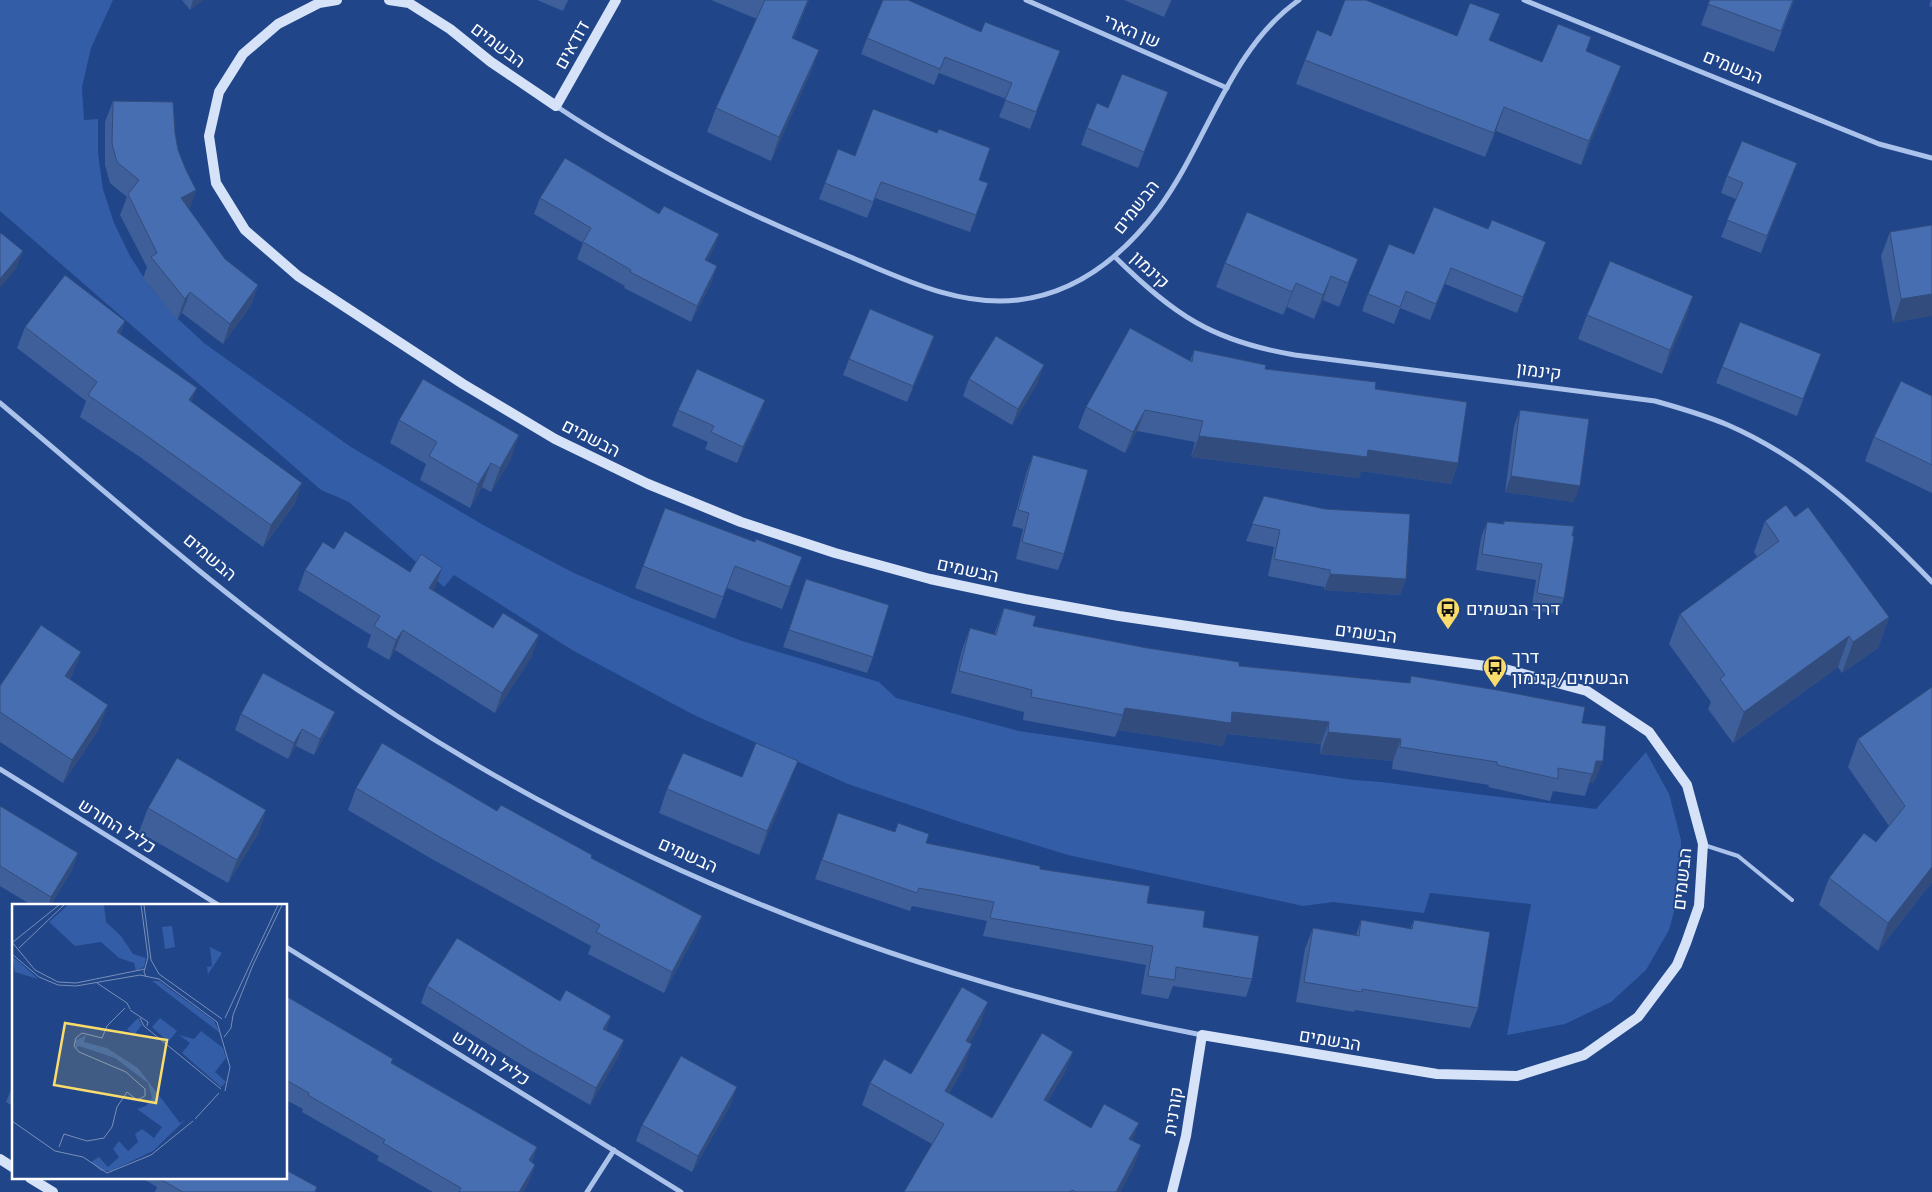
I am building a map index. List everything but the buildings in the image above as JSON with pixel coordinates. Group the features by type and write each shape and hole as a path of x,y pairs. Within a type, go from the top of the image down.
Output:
{"street":[{"name":"הבשמים","path":"0,403 207,577 322,665 448,748 586,825 662,861 743,897 899,957 1030,997 1092,1012 1202,1035 1437,1074 1517,1076 1584,1055 1638,1017 1677,965 1699,906 1703,844 1687,785 1649,732 1587,691 1501,668 1205,629 1034,601 930,579 835,553 742,522 648,484 555,439 463,384 298,276 245,230 216,183 209,136 219,92 243,54 278,24 319,3 337,0"},
{"name":"הבשמים","path":"389,0 409,3 450,29 491,62 556,106 628,150 725,201 831,249 918,284 953,296 986,301 1017,301 1046,296 1072,286 1097,271 1115,257 1140,231 1160,206 1247,55 1268,28 1299,0"},
{"name":"דודאים","path":"556,106 616,0"},
{"name":"שן הארי","path":"1026,0 1227,88"},
{"name":"הבשמים","path":"1524,0 1879,144 1932,158"},
{"name":"קינמון","path":"1115,257 1156,296 1188,318 1205,329 1246,345 1295,355 1655,402 1692,411 1728,425 1764,443 1833,489 1867,518 1932,582"},
{"name":"כליל החורש","path":"0,769 217,904"},
{"name":"כליל החורש","path":"288,948 681,1192"},
{"name":"קורנית","path":"1172,1192 1186,1136 1202,1035"},
{"path":"587,1192 614,1150"},
{"path":"0,1159 12,1167"},
{"path":"33,1180 52,1192"}],"lane":[{"path":"1703,844 1738,856 1792,900"}],"shaded area":[{"path":"0,0 113,0 91,48 82,87 84,120 98,119 98,154 103,189 114,223 130,256 150,287 175,316 204,343 351,447 485,526 572,572 636,600 742,641 879,682 896,698 1019,731 1354,780 1596,809 1646,752 1669,794 1681,840 1681,886 1669,930 1646,970 1611,1002 1565,1024 1507,1035 1531,904 1430,893 1424,913 1333,902 1303,906 1068,855 960,822 848,784 694,715 572,650 454,575 444,587 349,502 321,490 0,211"}],"place":[{"name":"דרך הבשמים","path":"1448,630"},
{"name":"דרך הבשמים/קינמון","path":"1495,688"}]}
